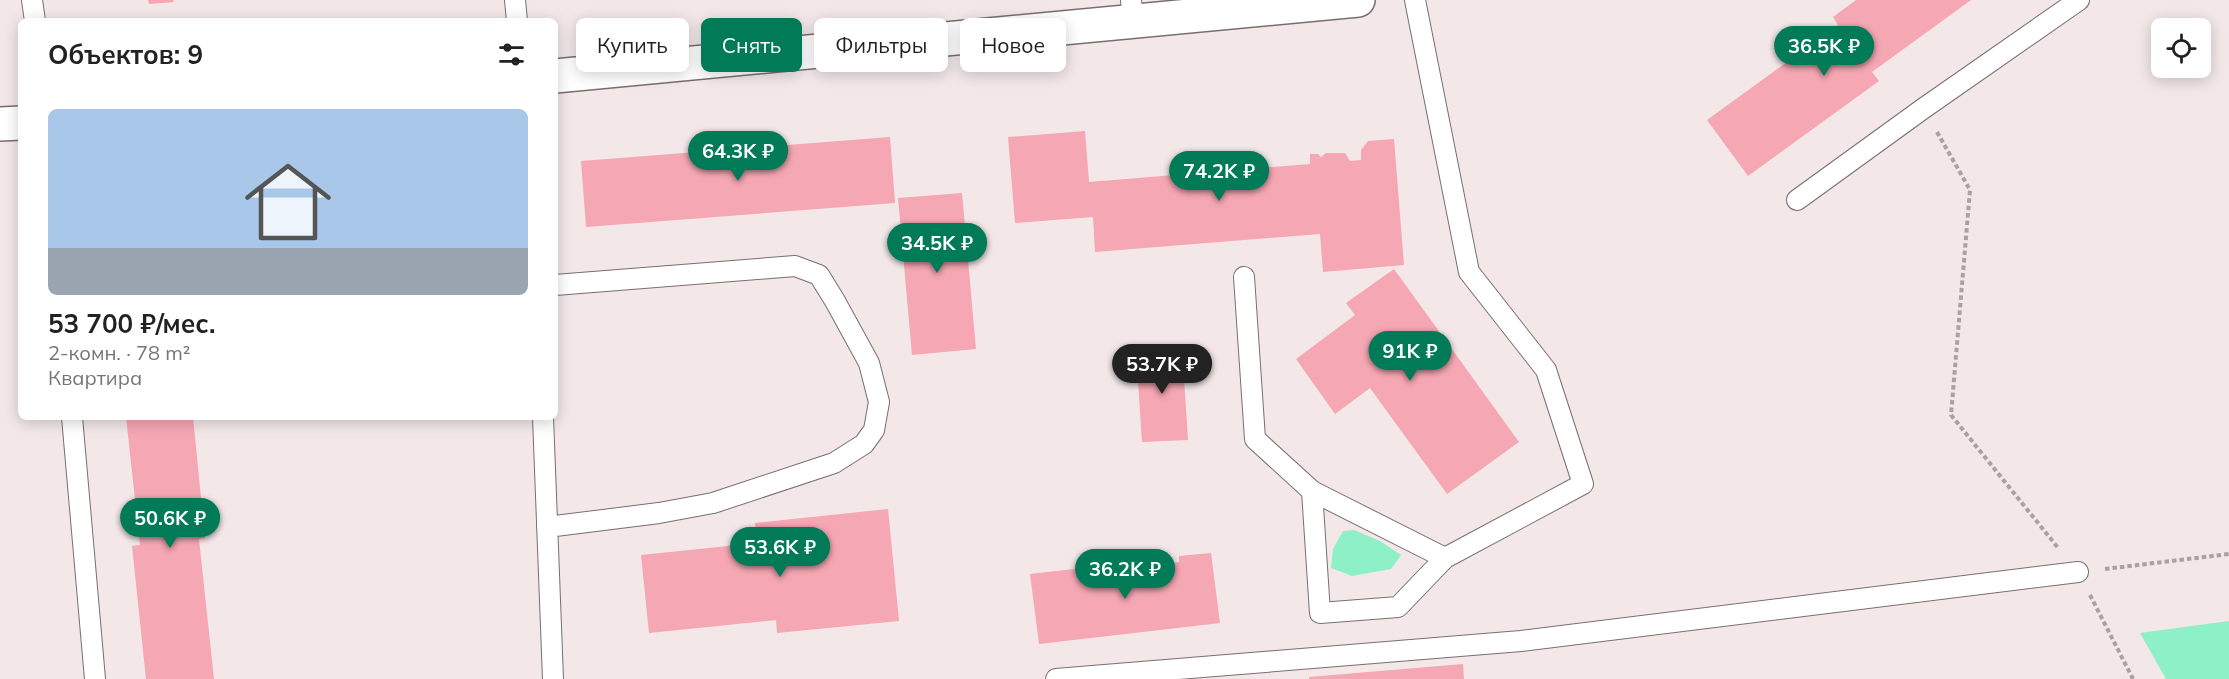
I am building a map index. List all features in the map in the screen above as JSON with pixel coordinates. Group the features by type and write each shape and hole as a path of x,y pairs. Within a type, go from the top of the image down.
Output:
{"street":[{"path":"558,76 1132,11 1355,0"},
{"path":"0,124 18,123"}],"lane":[{"path":"32,0 34,18"},
{"path":"515,0 517,18"},
{"path":"1312,490 1320,613 1398,607 1445,558 1583,484 1546,370 1469,272 1415,0"},
{"path":"1797,200 2079,0"},
{"path":"547,527 659,513 713,503 834,463 864,444 874,430 879,402 869,363 835,301 819,276 795,266 558,285"},
{"path":"1244,277 1255,440 1312,490 1445,558"},
{"path":"72,420 95,679"},
{"path":"543,420 553,679"},
{"path":"1056,679 1521,641 2078,572"}],"path":[{"path":"1924,108 1970,190 1951,415 2078,572 2133,679"},
{"path":"2078,572 2229,554"}],"green space":[{"path":"1354,530 1380,541 1401,555 1391,569 1352,576 1331,568 1333,549 1343,531"},
{"path":"2229,621 2229,679 2166,679 2140,633"}],"building":[{"path":"148,0 173,0 174,2 149,4"},
{"path":"1856,0 1971,0 1872,72 1879,81 1748,176 1707,120 1838,25 1833,17"},
{"path":"1085,131 1089,182 1310,164 1310,154 1318,154 1321,157 1326,153 1345,153 1350,161 1361,160 1361,150 1368,141 1394,139 1404,265 1323,272 1320,234 1095,252 1093,217 1015,223 1008,137"},
{"path":"890,137 895,203 586,227 581,161"},
{"path":"962,193 976,349 912,355 898,198"},
{"path":"1394,269 1519,442 1447,494 1370,388 1335,414 1296,359 1355,315 1346,303"},
{"path":"1182,348 1188,440 1142,442 1136,351"},
{"path":"126,420 193,420 205,538 199,539 214,679 146,679 132,546 140,545"},
{"path":"888,509 899,621 777,633 776,620 649,633 641,555 757,543 755,523"},
{"path":"1211,553 1220,623 1039,644 1030,574 1091,567 1092,572 1179,562 1179,556"},
{"path":"1463,664 1464,679 1309,679 1309,677"}]}
